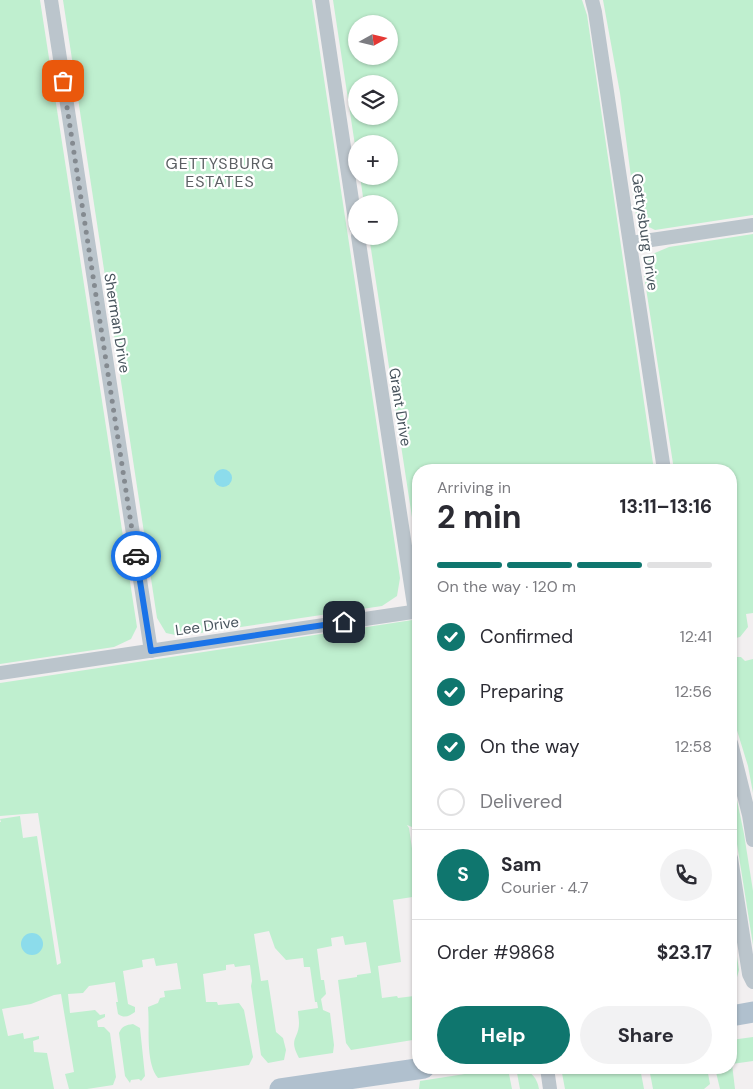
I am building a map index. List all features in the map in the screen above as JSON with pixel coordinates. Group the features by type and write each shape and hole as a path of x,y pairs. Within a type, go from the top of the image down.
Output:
{"main road":[{"path":"737,1015 753,1012"},
{"path":"280,1089 412,1070"}],"street":[{"name":"Sherman Drive","path":"51,0 151,651"},
{"path":"322,0 351,195"},
{"name":"Gettysburg Drive","path":"592,0 631,243 663,464"},
{"path":"631,243 753,225"},
{"name":"Grant Drive","path":"359,245 412,580"},
{"name":"Lee Drive","path":"0,673 412,613"},
{"path":"737,768 753,840"},
{"path":"737,897 749,974 753,982"},
{"path":"548,1074 550,1089"}],"green space":[{"path":"0,0 40,0 137,627 131,639 114,647 0,664"},
{"path":"63,0 312,0 400,578 397,596 382,606 180,636 166,633 157,618"},
{"path":"333,0 582,0 587,15 653,464 412,464 412,517 370,245 398,245 398,195 363,195 361,185 398,185 398,135 353,135 352,125 398,125 398,75 348,75 348,99"},
{"path":"603,0 753,0 753,215 655,230 643,224 636,215 620,93"},
{"path":"753,234 753,613 746,614 748,627 740,637 737,638 737,464 673,464 644,275 650,255 669,247"},
{"path":"412,620 412,827 407,825 412,848 412,897 393,900 401,962 378,966 382,998 412,996 412,1040 351,1050 346,1043 338,980 371,973 366,942 345,945 343,936 331,938 332,946 317,949 321,980 324,980 326,994 321,999 323,1010 330,1013 334,1045 333,1053 299,1058 294,1046 299,1028 298,1011 318,1008 317,1002 315,1002 310,967 304,967 303,958 286,960 275,948 269,931 254,934 261,981 268,980 276,1032 283,1038 286,1050 284,1060 268,1063 261,1055 251,986 250,965 235,967 234,964 226,965 226,970 203,974 206,1002 217,1002 218,1005 239,1003 244,1010 253,1057 249,1065 158,1078 151,1063 148,1007 158,1003 160,998 165,997 164,991 181,989 177,963 156,966 154,958 142,960 143,967 123,971 128,1004 135,1007 135,1012 129,1016 125,1017 118,1014 115,982 89,986 83,993 68,994 70,1013 95,1010 100,1015 105,1014 105,1017 97,1021 98,1027 104,1027 110,1033 116,1077 113,1085 87,1089 69,1089 65,1074 74,1072 61,994 31,1004 2,1009 8,1036 23,1033 24,1039 39,1036 39,1039 33,1041 34,1052 47,1053 54,1089 0,1089 0,819 20,816 23,838 37,836 57,965 61,963 38,813 0,816 0,683"},
{"path":"737,657 741,657 745,661 753,659 753,793 748,766 737,730"},
{"path":"737,800 753,891 753,945 737,844"},
{"path":"737,957 739,970 737,977"},
{"path":"133,1024 140,1028 145,1076 141,1081 139,1079 131,1080 130,1083 125,1076 119,1033 124,1026"},
{"path":"753,1037 753,1061 737,1063 737,1039"},
{"path":"465,1074 509,1074 512,1089 419,1089 420,1081"},
{"path":"517,1074 531,1074 537,1082 539,1089 520,1089"},
{"path":"562,1074 641,1074 644,1089 565,1089"},
{"path":"650,1074 708,1074 710,1084 704,1089 653,1089"},
{"path":"716,1074 733,1074 735,1089 720,1089"}],"water":[{"path":"219,469 227,469 232,474 230,485 219,487 214,482 214,474"},
{"path":"32,933 40,936 43,944 40,952 32,955 24,952 21,944 24,936"}],"way so far":[{"path":"63,81 136,556"}],"district":[{"name":"GETTYSBURG ESTATES","path":"220,172"}],"route":[{"path":"136,556 151,651 344,622"}]}
